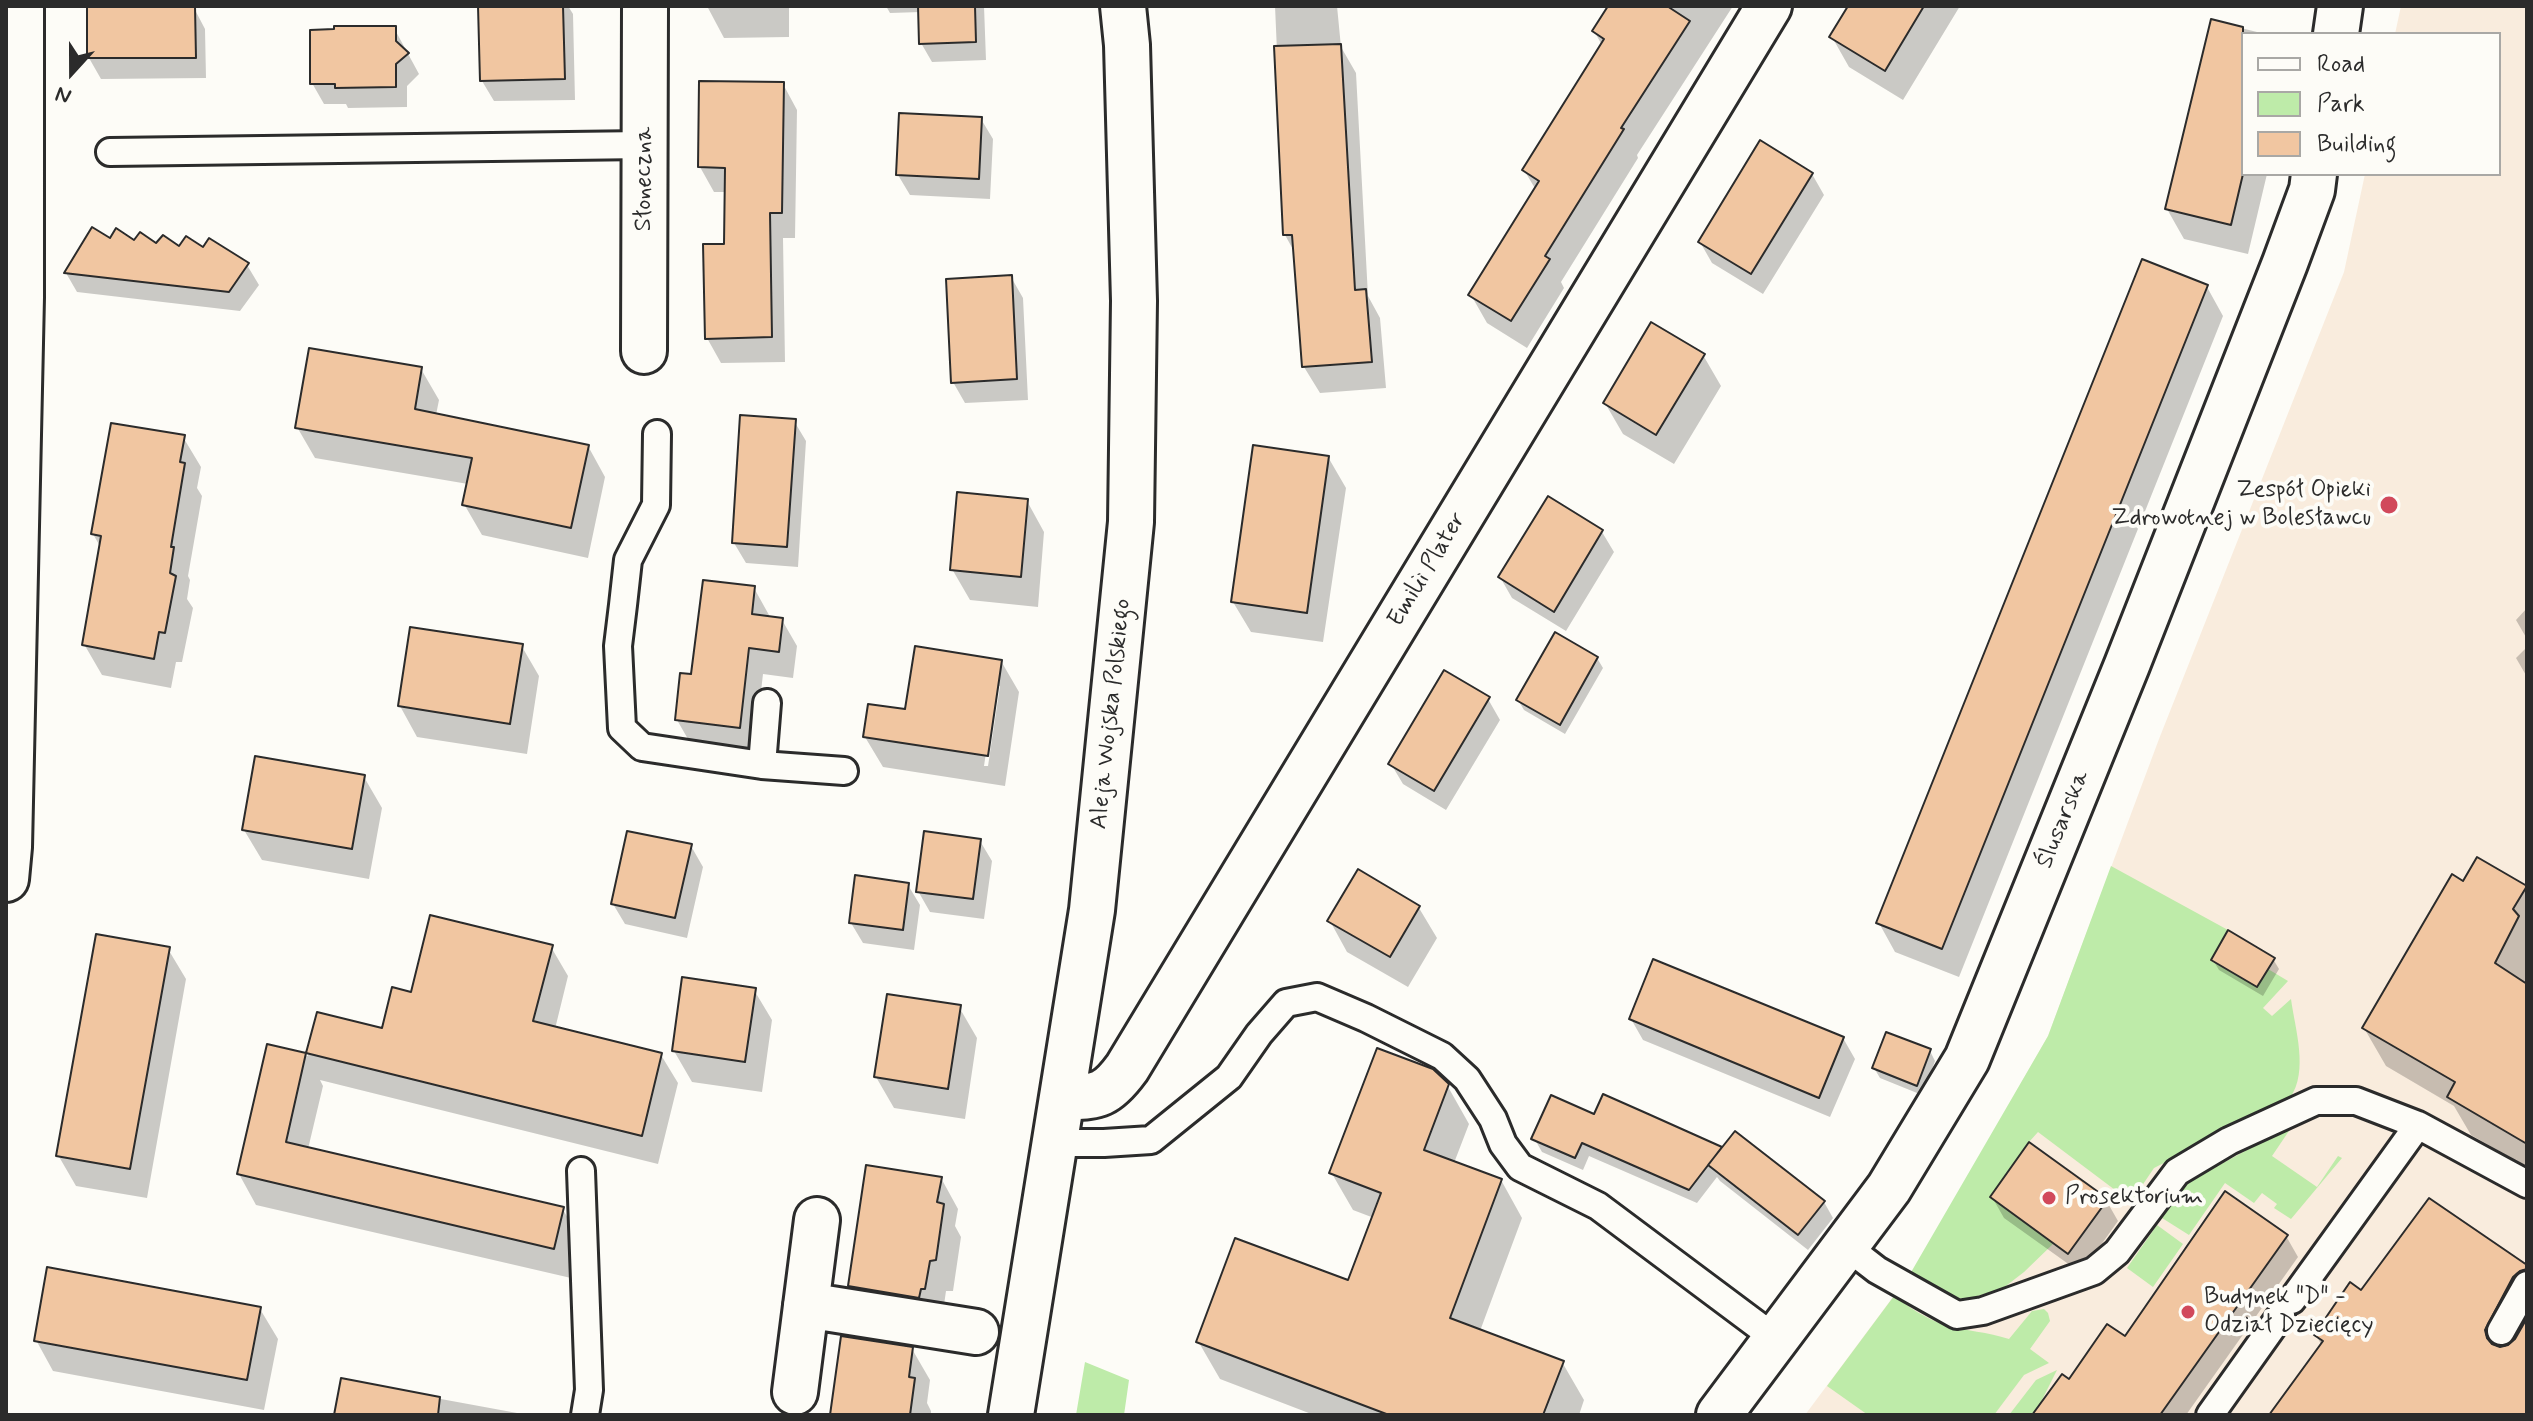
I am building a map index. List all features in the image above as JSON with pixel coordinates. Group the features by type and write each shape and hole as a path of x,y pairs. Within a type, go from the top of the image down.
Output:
{"street":[{"path":"6,879 21,310 21,6"},
{"name":"Słoneczna","path":"644,351 645,6"},
{"name":"Aleja Wojska Polskiego","path":"1011,1415 1092,910 1131,522 1134,301 1123,6"},
{"name":"Emilii Plater","path":"1062,1098 1095,1096 1112,1088 1127,1068 1769,6"},
{"path":"2336,32 2340,6"},
{"name":"Ślusarska","path":"1719,1415 1889,1188 1967,1059 2127,665 2285,263 2312,190 2314,176"},
{"path":"795,1392 817,1220"},
{"path":"806,1305 976,1332"}],"lane":[{"path":"110,152 645,145"},
{"path":"657,434 656,505 628,560 618,646 622,728 642,747 762,765 844,771"},
{"path":"762,765 767,703"},
{"path":"1055,1143 1151,1140 1229,1077 1259,1034 1286,1003 1317,997 1442,1056 1467,1079 1493,1119 1503,1144 1520,1167 1598,1206 1776,1339"},
{"path":"1846,1246 1877,1270 1957,1315 1983,1311 2094,1271 2117,1252 2177,1172 2229,1141 2316,1101 2356,1101 2418,1125 2527,1184"},
{"path":"2210,1415 2418,1125"},
{"path":"581,1171 589,1390 585,1415"},
{"path":"2501,1331 2527,1285"}],"shaded area":[{"name":"Zespół Opieki Zdrowotnej w Bolesławcu","path":"2401,6 2527,6 2527,1415 1805,1415 1919,1262 2048,1036 2159,739 2344,272 2365,176 2501,176 2501,32 2395,32"}],"green space":[{"path":"2111,866 2228,930 2211,961 2257,987 2268,969 2288,981 2263,1008 2272,1016 2291,999 2300,1063 2296,1087 2290,1098 2154,1168 2131,1202 2038,1132 2029,1142 2054,1243 2002,1289 1967,1299 1954,1298 1910,1274 2048,1036"},
{"path":"2293,1125 2272,1156 2317,1187 2338,1156 2342,1158 2291,1219 2274,1208 2277,1204 2262,1193 2254,1203 2225,1183 2189,1235 2162,1218 2188,1182"},
{"path":"2157,1225 2183,1244 2153,1287 2127,1268"},
{"path":"1894,1296 1938,1322 2009,1339 2032,1311 2044,1309 2050,1321 2030,1349 2049,1363 2024,1375 1994,1415 1868,1415 1827,1386"},
{"path":"1085,1362 1129,1380 1124,1415 1076,1415"},
{"path":"2057,1370 2040,1404 2054,1415 2009,1415 2036,1380"}],"building":[{"path":"87,6 195,6 196,58 87,58"},
{"path":"478,6 563,6 565,79 480,81"},
{"path":"918,6 975,6 976,42 919,44"},
{"path":"1608,6 1667,6 1690,21 1621,128 1624,129 1545,256 1550,259 1511,321 1468,295 1539,181 1522,170 1604,39 1592,31"},
{"path":"1848,6 1924,6 1885,71 1829,37"},
{"path":"2211,19 2243,27 2243,176 2231,225 2165,209"},
{"path":"334,26 396,26 396,41 409,53 396,64 396,87 335,88 335,84 310,84 310,30 334,29"},
{"path":"1341,44 1355,290 1366,289 1372,362 1302,367 1292,235 1283,235 1274,46"},
{"path":"699,81 784,82 782,213 770,213 772,337 705,339 703,244 724,244 725,168 698,167"},
{"path":"899,113 982,117 979,179 896,175"},
{"path":"1760,140 1813,173 1751,274 1698,242"},
{"path":"92,227 110,238 116,228 134,240 140,232 156,243 163,235 179,246 186,236 203,247 209,238 249,263 229,292 64,273"},
{"path":"2142,259 2208,285 1942,949 1876,923"},
{"path":"1012,275 1017,379 951,383 946,279"},
{"path":"1651,322 1705,354 1656,435 1603,403"},
{"path":"309,348 422,367 415,409 589,445 571,528 462,505 472,458 295,428"},
{"path":"740,415 796,419 787,547 732,543"},
{"path":"111,423 185,435 180,462 185,463 171,547 174,547 170,573 176,576 165,633 159,632 154,659 82,645 101,536 91,534"},
{"path":"1253,445 1329,456 1307,613 1231,602"},
{"path":"957,492 1028,499 1021,577 950,570"},
{"path":"1548,496 1603,530 1554,612 1498,577"},
{"path":"703,580 755,586 752,614 783,618 779,652 749,648 740,728 675,720 680,673 691,674"},
{"path":"410,627 523,644 510,724 398,706"},
{"path":"1555,632 1598,657 1560,725 1516,700"},
{"path":"915,646 1002,660 988,756 863,737 868,704 905,709"},
{"path":"1444,670 1490,697 1434,791 1388,764"},
{"path":"255,756 365,775 352,849 242,830"},
{"path":"627,831 692,844 675,918 611,904"},
{"path":"924,831 981,839 973,899 916,892"},
{"path":"2477,857 2527,886 2513,909 2519,916 2495,963 2527,984 2527,1144 2447,1097 2455,1082 2362,1028 2452,874 2463,881"},
{"path":"1358,869 1420,906 1390,957 1327,921"},
{"path":"855,875 909,883 903,930 849,923"},
{"path":"430,915 553,945 533,1021 662,1053 642,1136 306,1053 317,1012 382,1028 392,987 411,992"},
{"path":"2228,930 2275,958 2257,987 2211,960"},
{"path":"96,934 170,947 130,1169 56,1156"},
{"path":"1653,959 1844,1037 1819,1098 1629,1019"},
{"path":"682,977 756,988 745,1062 672,1051"},
{"path":"887,994 961,1005 948,1089 874,1077"},
{"path":"1886,1032 1931,1049 1917,1086 1872,1068"},
{"path":"267,1044 306,1053 286,1142 564,1207 554,1249 237,1174"},
{"path":"1377,1048 1433,1069 1449,1084 1424,1150 1502,1179 1450,1318 1564,1361 1543,1415 1389,1415 1196,1342 1235,1238 1348,1280 1381,1193 1329,1173"},
{"path":"1603,1094 1722,1147 1689,1190 1582,1143 1575,1158 1531,1139 1551,1095 1594,1114"},
{"path":"1735,1131 1825,1201 1798,1235 1708,1165"},
{"name":"Prosektorium","path":"2029,1142 2108,1199 2068,1254 1990,1197"},
{"path":"866,1165 942,1177 937,1202 944,1204 936,1260 930,1261 925,1289 921,1289 919,1298 848,1286"},
{"name":"Budynek \"D\" - Odział Dziecięcy","path":"2225,1191 2288,1235 2160,1415 2032,1415 2062,1374 2069,1379 2107,1324 2125,1336"},
{"path":"2429,1198 2527,1265 2527,1269 2513,1277 2485,1330 2492,1344 2500,1347 2508,1345 2527,1318 2527,1415 2269,1415 2323,1341 2314,1335 2350,1282 2361,1290"},
{"path":"47,1267 261,1307 247,1380 34,1341"},
{"path":"841,1336 913,1347 909,1377 915,1378 910,1415 830,1415"},
{"path":"341,1378 440,1397 438,1415 334,1415"}],"place":[{"name":"Zespół Opieki Zdrowotnej w Bolesławcu","path":"2389,505"},
{"name":"Prosektorium","path":"2049,1198"},
{"name":"Budynek \"D\" - Odział Dziecięcy","path":"2188,1312"}]}
